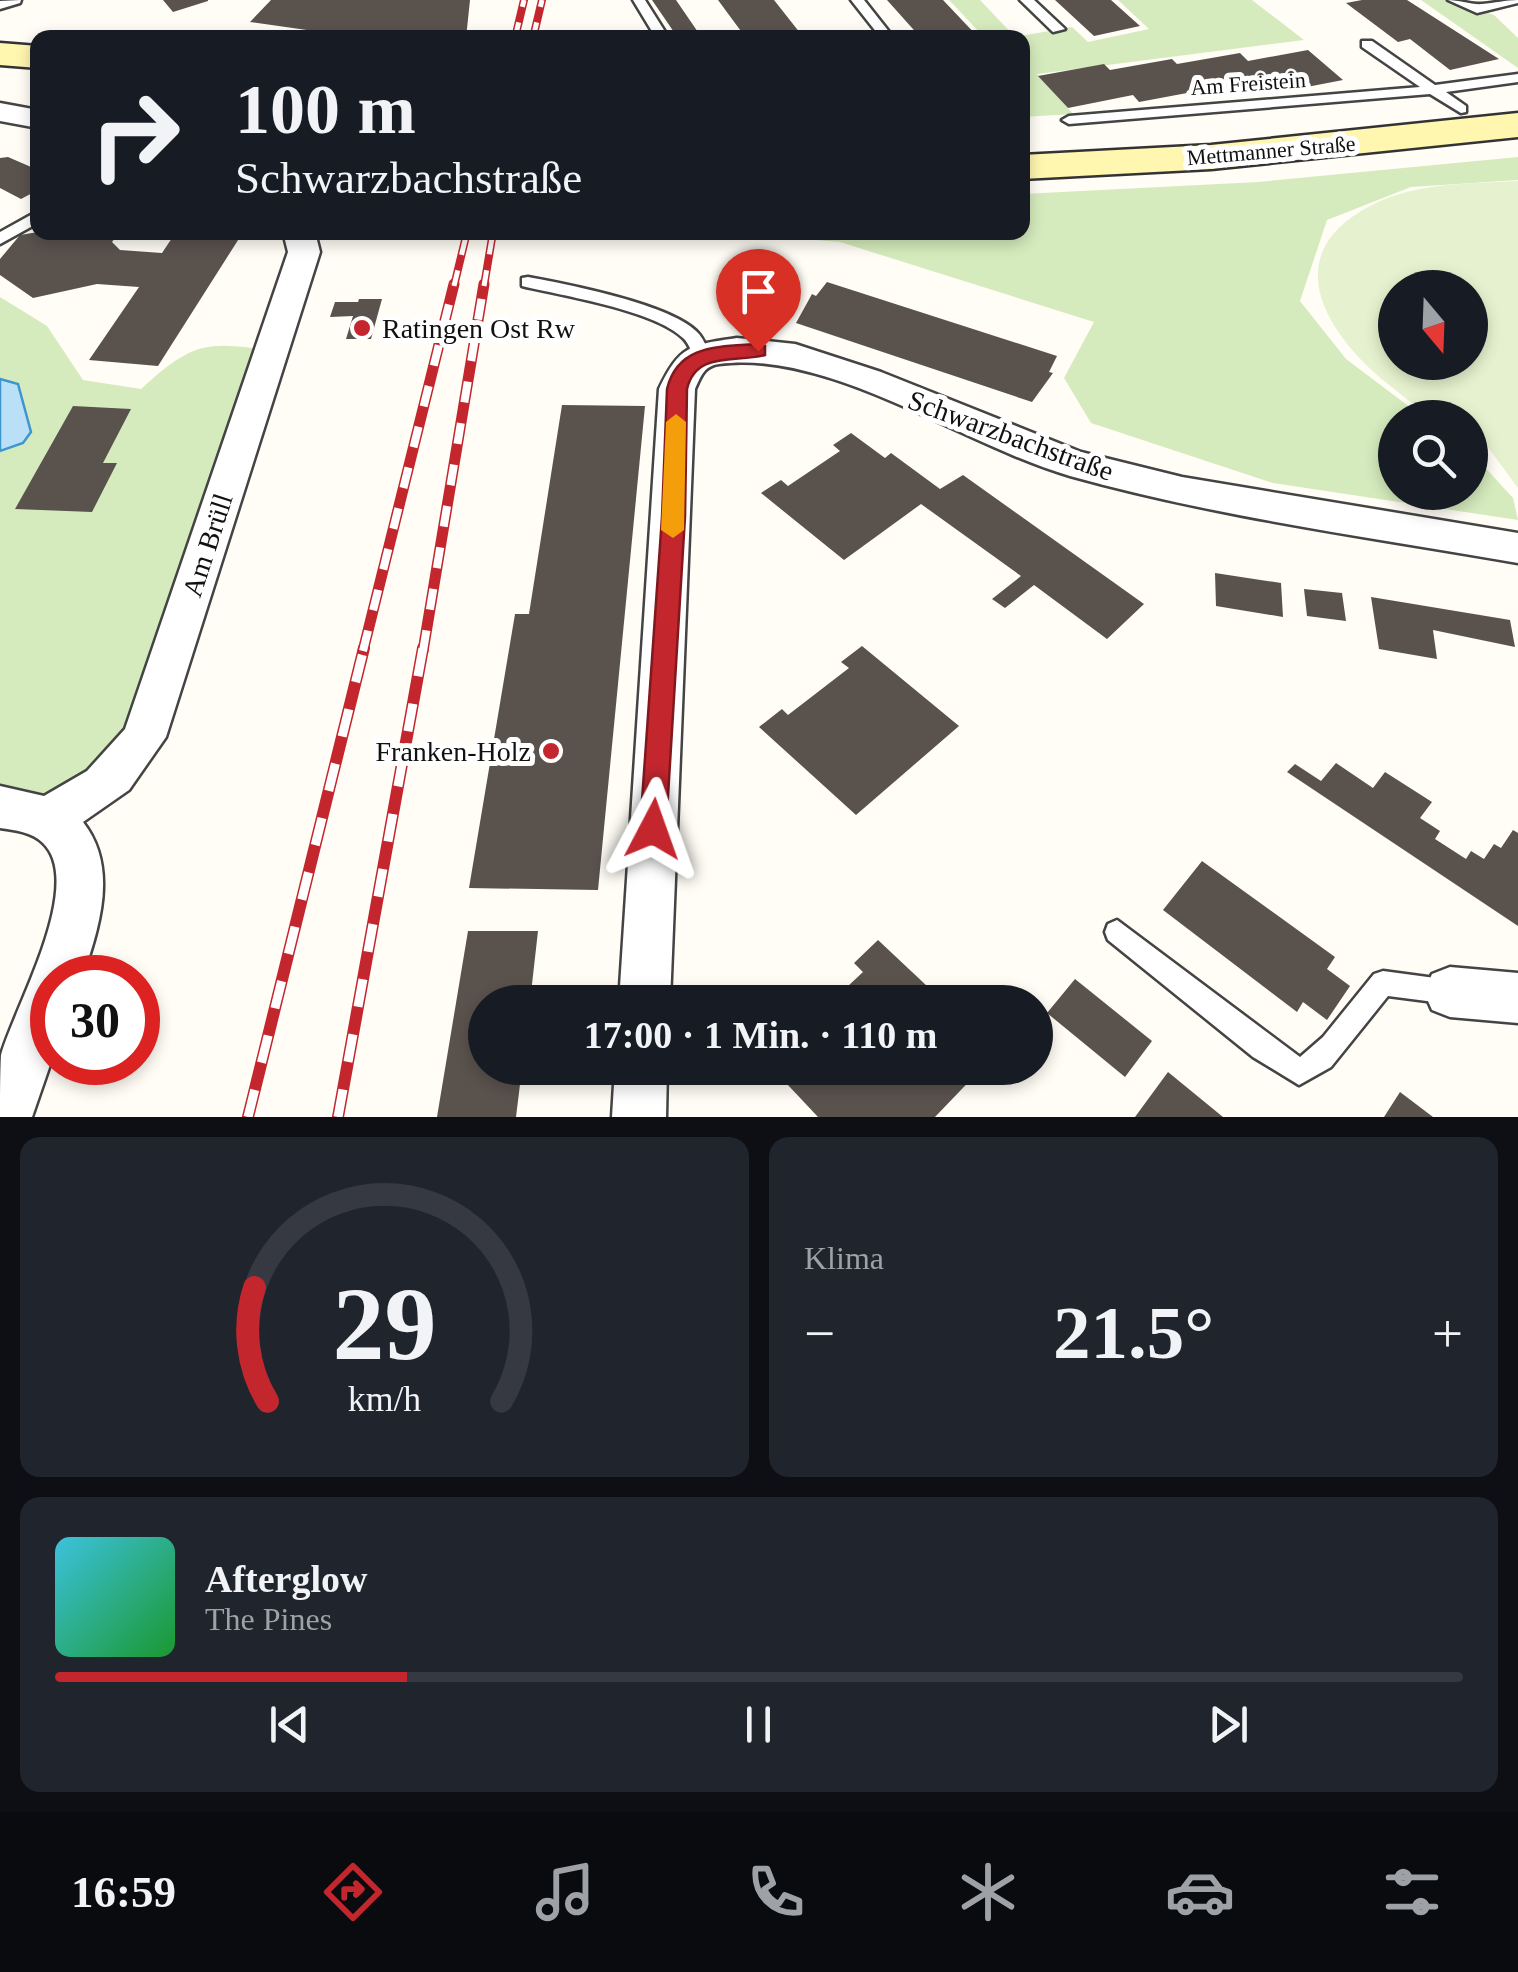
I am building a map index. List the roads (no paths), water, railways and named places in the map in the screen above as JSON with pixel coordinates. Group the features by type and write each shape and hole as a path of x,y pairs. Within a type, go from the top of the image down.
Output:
{"main road":[{"path":"0,54 30,56"},
{"name":"Mettmanner Straße","path":"1030,167 1211,157 1518,125"}],"street":[{"path":"0,112 30,118"},
{"name":"Am Brüll","path":"49,816 101,790 123,768 144,737 304,252 302,240"},
{"name":"Schwarzbachstraße","path":"701,355 737,350 783,352 868,381 1072,463 1182,491 1518,548"},
{"path":"645,985 674,517 677,389 680,376 701,355"},
{"path":"0,807 49,816 65,830 77,852 82,877 75,928 65,955"},
{"path":"1450,992 1518,998"},
{"path":"6,1117 30,1050"},
{"path":"639,1117 640,1085"}],"lane":[{"path":"0,6 15,0"},
{"path":"639,0 658,30"},
{"path":"857,0 881,30"},
{"path":"1026,0 1058,29"},
{"path":"1454,0 1477,9 1515,0"},
{"path":"1367,44 1461,109"},
{"name":"Am Freistein","path":"1069,120 1392,95 1518,78"},
{"path":"0,239 30,221"},
{"path":"528,282 555,286 672,323 694,337 701,355"},
{"path":"1117,932 1262,1048 1299,1072 1324,1059 1360,1005 1382,982 1450,992"}],"water":[{"path":"0,379 18,384 31,432 23,443 0,451"}],"railway":[{"path":"517,30 524,0"},
{"path":"535,30 542,0"},
{"path":"454,286 465,240"},
{"path":"484,286 492,240"},
{"path":"363,651 454,284"},
{"path":"423,651 484,284"},
{"path":"248,1117 364,648"},
{"path":"338,1117 423,648"}],"place":[{"name":"Ratingen Ost Rw","path":"362,328"},
{"name":"Franken-Holz","path":"551,751"}]}
